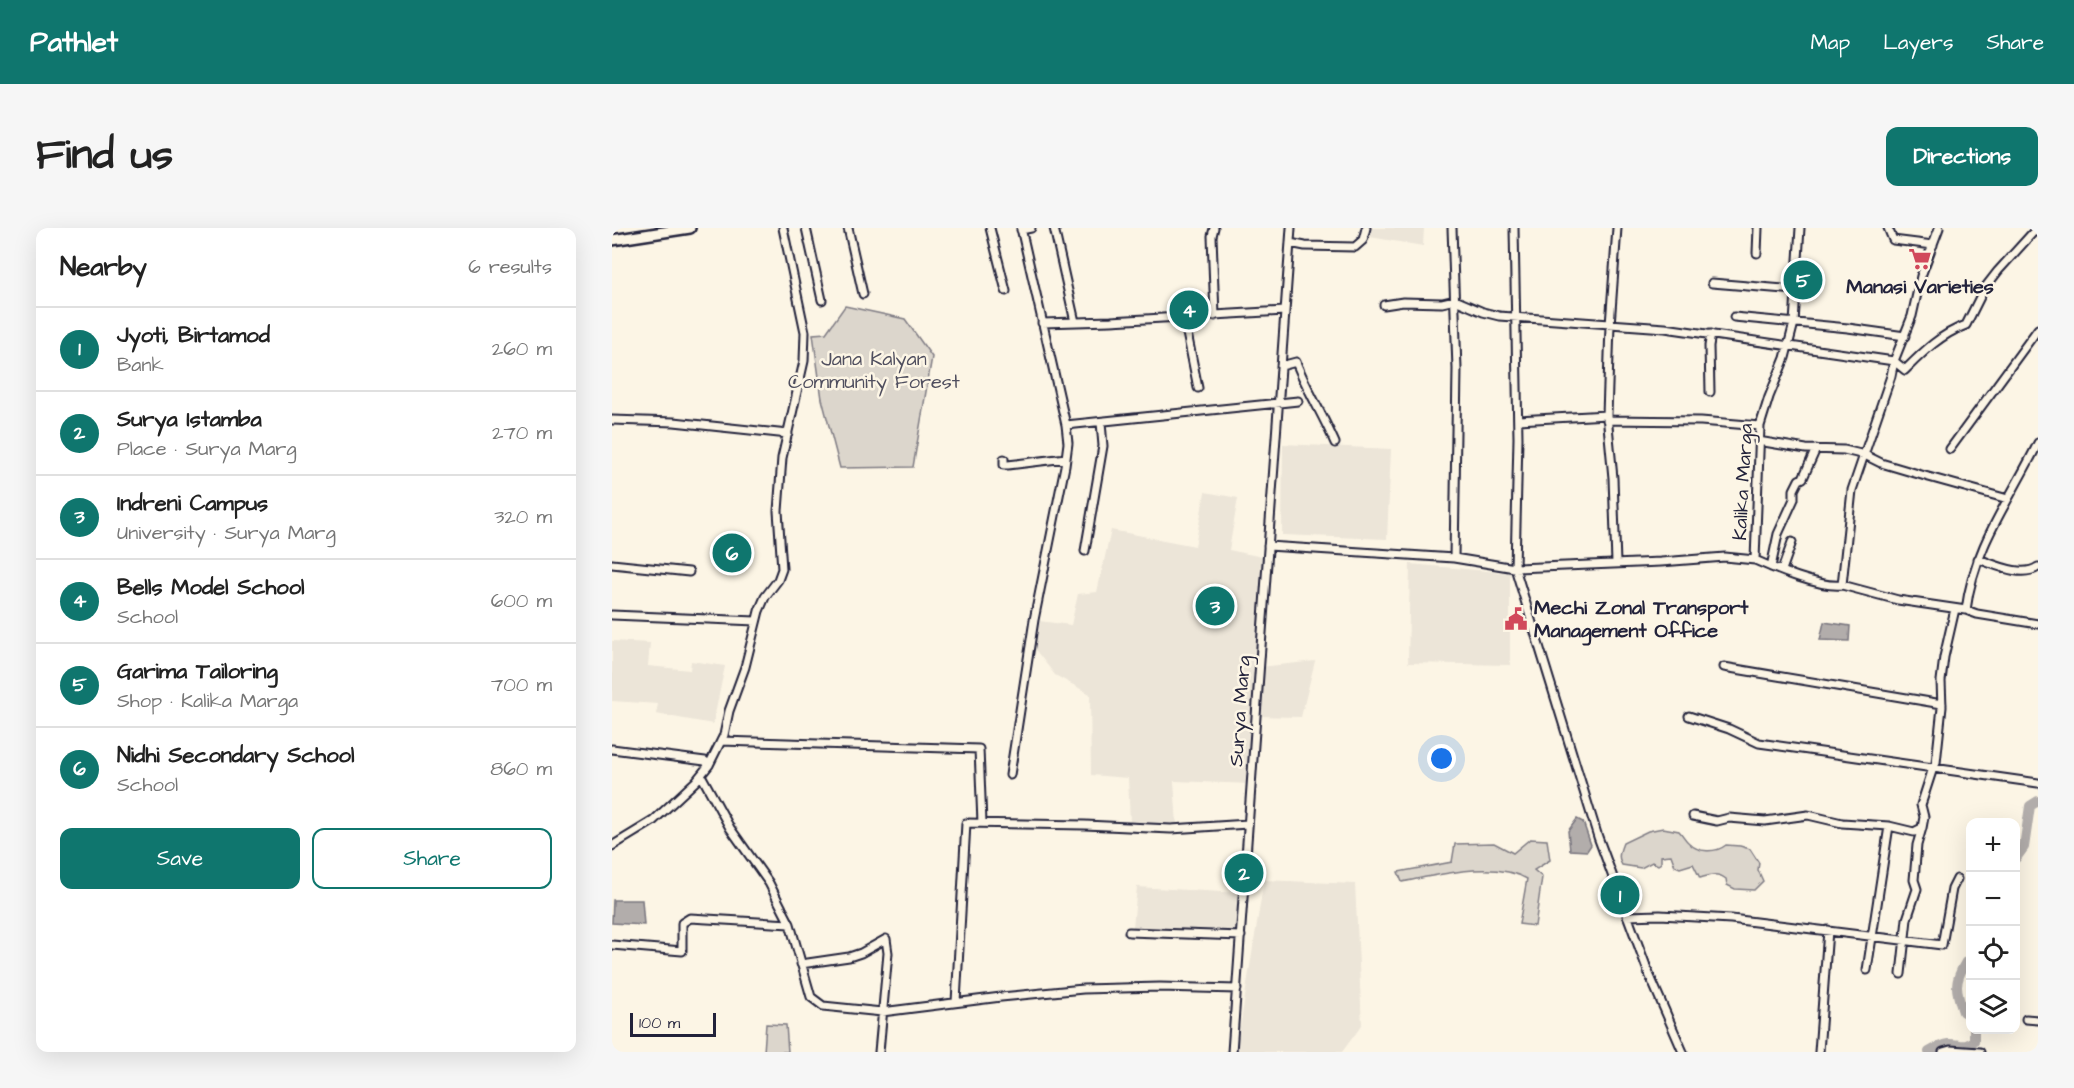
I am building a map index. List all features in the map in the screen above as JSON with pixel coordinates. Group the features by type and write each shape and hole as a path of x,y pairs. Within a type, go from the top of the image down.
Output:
{"highway":[{"path":"612,240 690,228"}],"street":[{"path":"612,846 653,821 709,765 721,741 756,621 765,597 778,580 782,569 778,511 782,459 804,361 806,332 783,228"},
{"path":"806,228 822,300"},
{"path":"848,228 863,294"},
{"path":"990,228 1006,291"},
{"path":"1010,775 1030,643 1068,443 1066,425 1021,229 1031,228"},
{"path":"1054,228 1075,322"},
{"path":"1214,228 1212,236 1215,316"},
{"name":"Surya Marg","path":"1232,1052 1291,228"},
{"path":"1290,243 1305,246 1354,247 1363,240 1366,228"},
{"path":"1452,228 1457,369 1454,558"},
{"path":"1514,228 1518,420 1515,568 1598,837 1649,974 1683,1052"},
{"path":"1616,563 1613,478 1607,417 1610,325 1617,228"},
{"path":"1757,253 1758,228"},
{"name":"Kalika Marga","path":"1800,228 1794,323 1760,426 1755,560 1799,577 1834,586 1842,585 1898,600 2038,624"},
{"path":"1888,228 1893,240 1933,245"},
{"path":"1842,585 1852,490 1939,228"},
{"path":"1384,305 1403,302 1442,303 1455,300 1483,312 1515,317 1665,328 1711,334 1894,361 1905,370 1938,338 1966,325 1984,289 2037,228"},
{"path":"1712,283 1796,290"},
{"path":"1042,322 1184,318 1285,311"},
{"path":"1734,317 1905,336"},
{"path":"1184,318 1198,388"},
{"path":"1950,449 2038,329"},
{"path":"1710,392 1711,334"},
{"path":"1281,366 1296,362 1307,390 1335,443"},
{"path":"1066,425 1298,401"},
{"path":"1518,420 1607,417 1760,426"},
{"path":"612,420 674,422 788,434"},
{"path":"1085,550 1103,446 1101,422"},
{"path":"1758,441 1865,454 1881,463 2008,499"},
{"path":"1966,610 1968,591 1989,533 2035,456 2038,443"},
{"path":"1772,567 1778,534 1794,499 1794,490 1799,480 1803,478 1816,449"},
{"path":"1004,459 1004,465 1008,465 1066,458"},
{"path":"1782,570 1792,542"},
{"path":"1268,546 1454,558 1515,568 1725,557 1755,560"},
{"path":"1978,559 2018,572 2030,571 2038,567"},
{"path":"612,564 689,572"},
{"path":"1901,975 1907,919 1917,889 1914,880 1917,845 1924,817 1921,805 1936,764 1942,704 1941,681 1955,609"},
{"path":"612,615 756,621"},
{"path":"1724,667 1942,704"},
{"path":"1689,716 1729,729 1760,743 2038,783"},
{"path":"721,741 979,749 982,823"},
{"path":"612,749 705,761 709,765"},
{"path":"701,775 730,828 769,883 790,924 812,998 823,1006 882,1012 1083,989 1160,987 1237,989"},
{"path":"1693,816 1717,820 1730,818 1764,820 1808,815 1842,823 1888,826 1914,832 1922,828"},
{"path":"956,1002 964,826 966,823 970,821 1171,829 1248,824"},
{"path":"1867,970 1888,826"},
{"path":"1627,916 1660,915 1731,919 1942,945 1952,889 1958,879"},
{"path":"612,945 682,951 682,923 690,918 790,924"},
{"path":"1819,1052 1828,930"},
{"path":"1129,932 1240,936"},
{"path":"801,964 849,957 886,939 888,953 879,1052"},
{"path":"2026,1019 2038,1020"},
{"path":"1943,1052 1950,1050 1980,1052"}],"shaded area":[{"path":"1369,228 1424,228 1423,246 1370,237"},
{"path":"1283,444 1391,449 1387,539 1282,535"},
{"path":"1205,492 1238,498 1229,550 1267,558 1260,667 1315,661 1301,717 1256,716 1251,784 1174,781 1177,825 1130,823 1128,778 1091,775 1090,694 1055,675 1030,643 1039,621 1071,625 1078,594 1097,592 1111,530 1195,546"},
{"path":"1410,564 1510,573 1510,665 1408,663"},
{"path":"1824,622 1850,626 1849,641 1820,640"},
{"path":"612,641 650,643 648,666 690,670 691,661 725,666 713,724 656,714 658,704 612,701"},
{"path":"1577,819 1583,822 1591,845 1587,851 1570,850 1568,831"},
{"path":"1264,880 1355,884 1362,1025 1342,1052 1236,1052"},
{"path":"1137,887 1239,893 1241,933 1133,927"},
{"path":"613,900 642,900 644,925 612,923"}],"green space":[{"name":"Jana Kalyan Community Forest","path":"845,306 905,319 932,357 913,467 840,468 822,399 813,334 826,333"},
{"path":"1663,828 1679,831 1697,849 1707,851 1726,845 1750,849 1759,863 1758,870 1763,881 1754,890 1735,889 1727,885 1726,879 1720,875 1700,878 1693,864 1680,868 1675,866 1671,855 1661,856 1661,863 1658,865 1652,862 1641,868 1622,865 1619,857 1623,843 1648,831"},
{"path":"1530,839 1547,840 1550,860 1534,870 1542,877 1535,926 1519,924 1527,879 1514,873 1499,870 1466,871 1402,882 1398,872 1452,862 1455,844 1494,843 1513,853"},
{"path":"766,1024 786,1025 788,1052 764,1052"}],"waterway":[{"path":"2020,852 2024,847 2030,806 2038,801"},
{"path":"1966,962 1957,982 1963,1012 1966,1013"},
{"path":"1929,1052 1948,1044 1970,1043 1974,1041 1974,1034"}],"place":[{"name":"Manasi Varieties","path":"1920,259"},
{"name":"Garima Tailoring","path":"1803,280"},
{"name":"Bells Model School","path":"1189,310"},
{"name":"Nidhi Secondary School","path":"732,553"},
{"name":"Indreni Campus","path":"1215,606"},
{"name":"Mechi Zonal Transport Management Office","path":"1516,619"},
{"name":"Surya Istamba","path":"1244,873"},
{"name":"Jyoti, Birtamod","path":"1620,895"}]}
